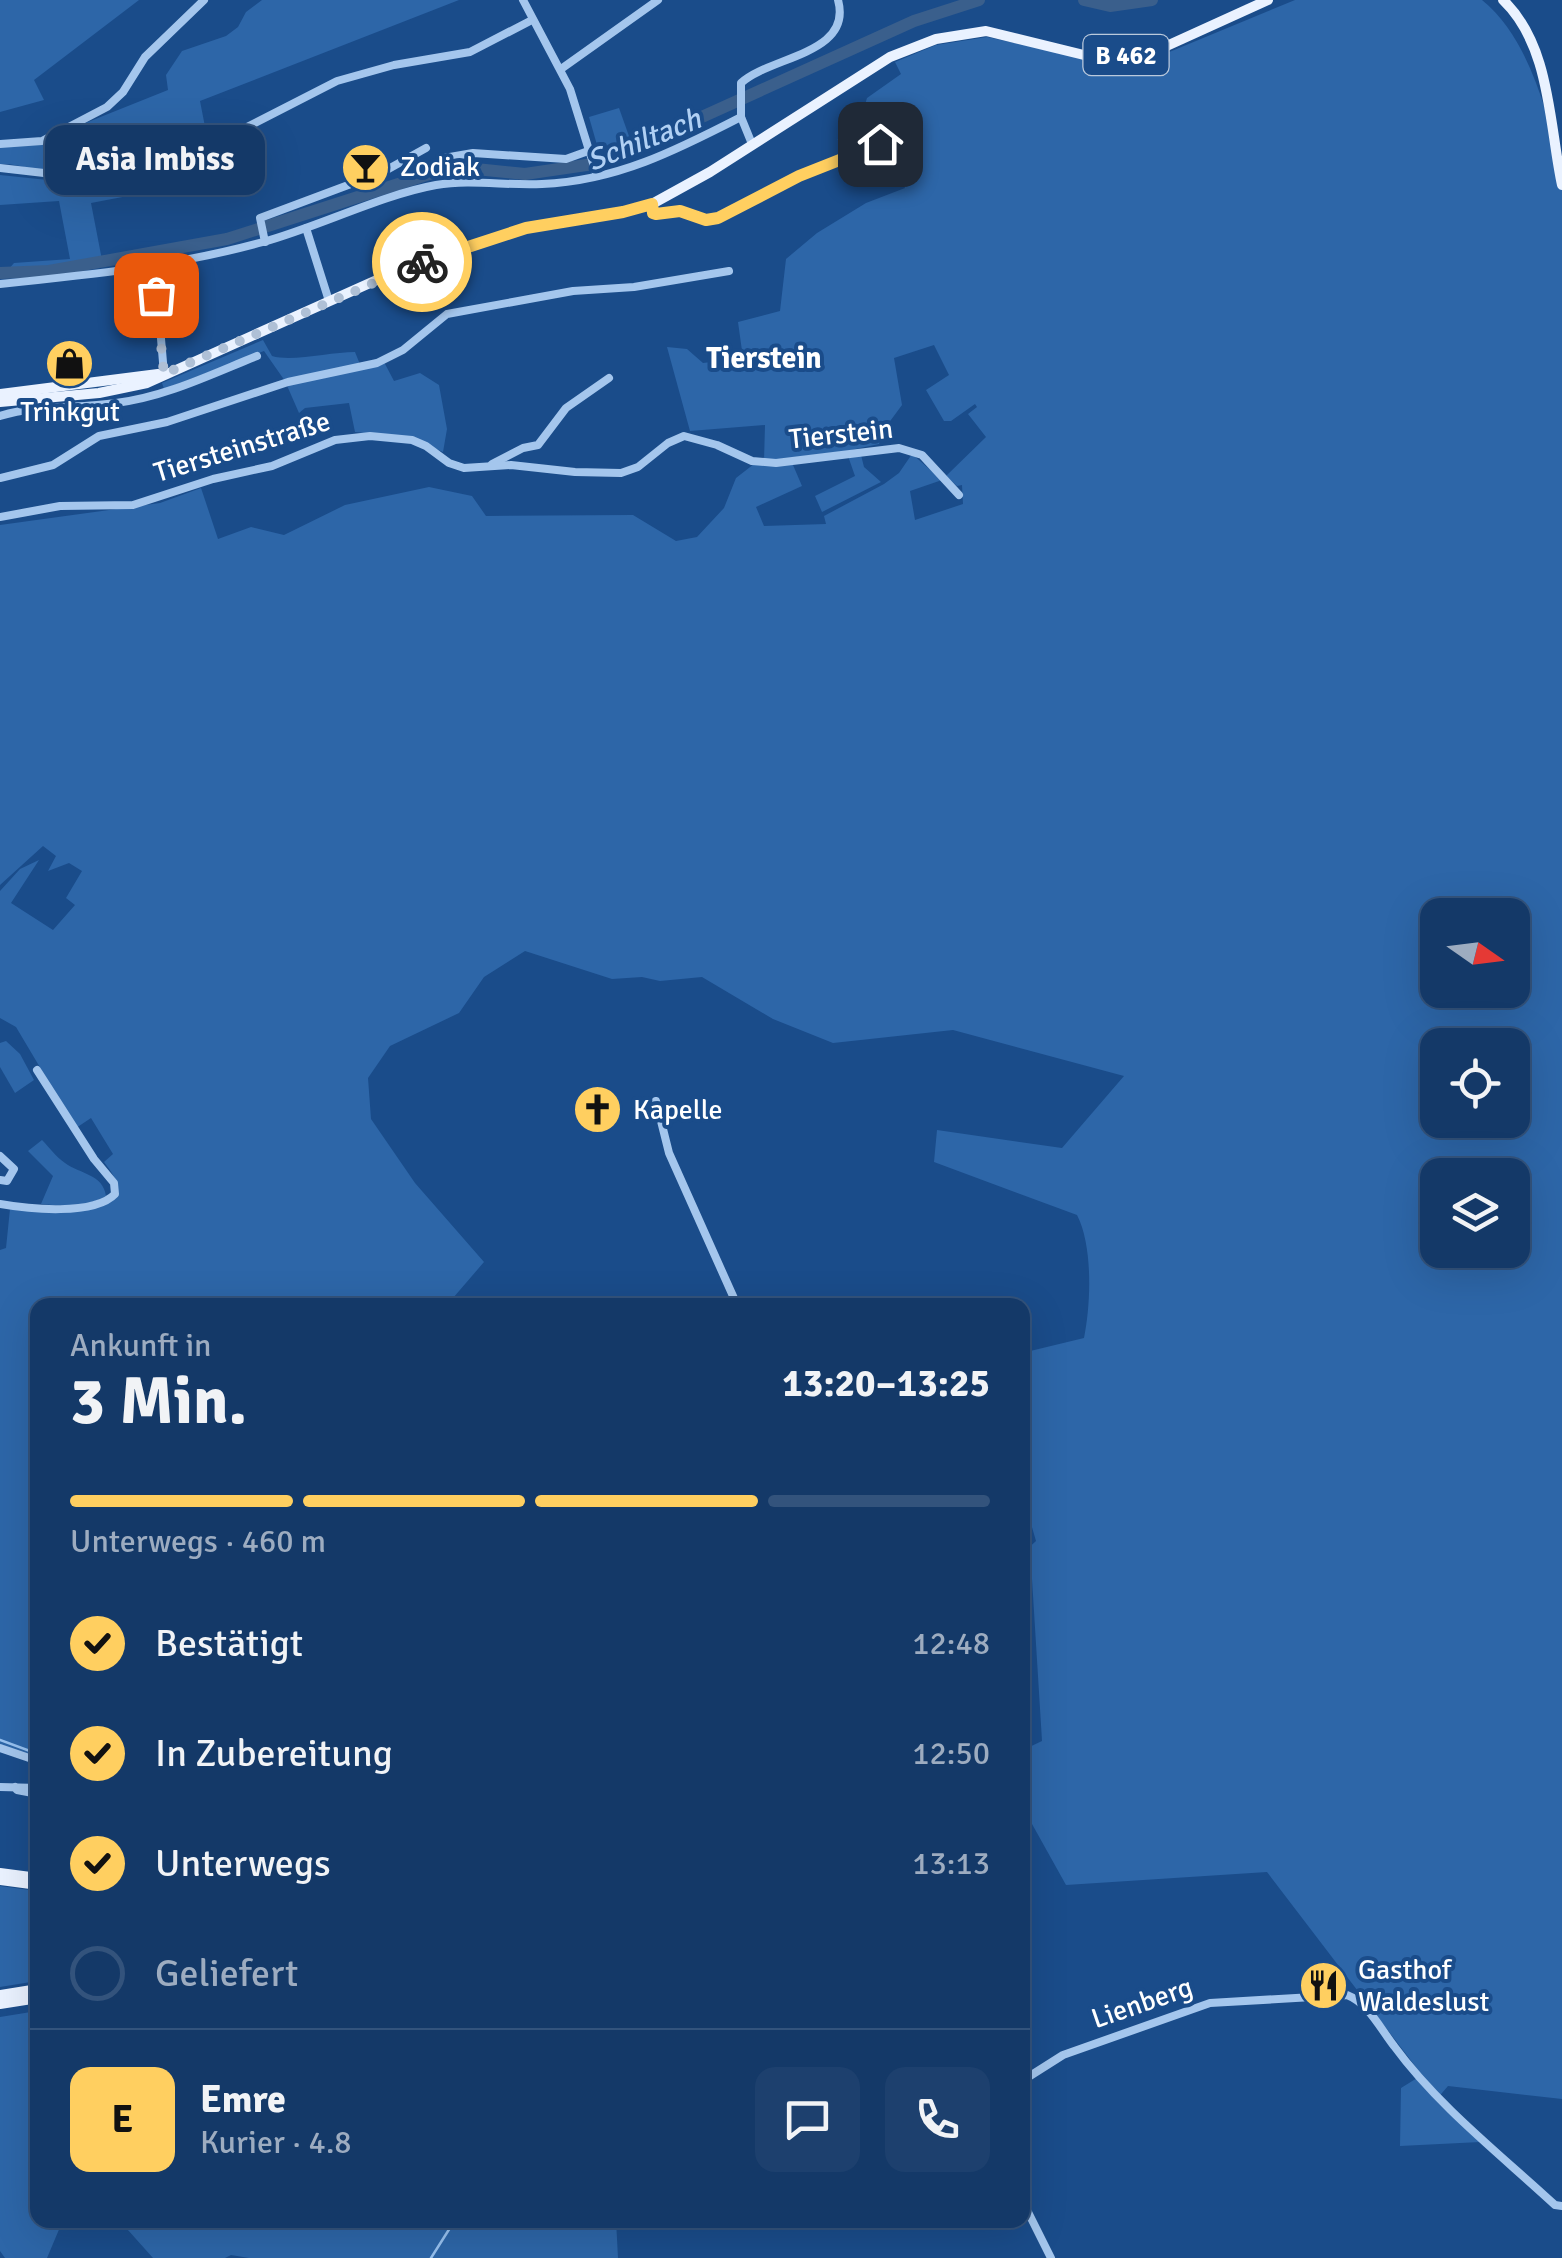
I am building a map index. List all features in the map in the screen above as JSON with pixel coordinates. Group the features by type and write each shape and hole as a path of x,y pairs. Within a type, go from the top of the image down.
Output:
{"main road":[{"name":"B 462","path":"0,402 99,393 147,383 399,270 526,228 652,204 890,56 936,39 975,31 1084,55 1113,56 1160,48 1268,0"},
{"path":"1503,0 1522,23 1536,56 1562,185"},
{"name":"B 462","path":"0,394 164,374"},
{"path":"0,1876 30,1881"},
{"path":"0,1995 30,1990"},
{"path":"0,2004 30,1999"}],"street":[{"path":"0,144 42,141 107,107 145,57 204,0"},
{"path":"536,0 524,2 562,69 597,172"},
{"path":"562,69 658,0"},
{"path":"752,144 741,114 740,90 746,78 830,39 840,22 838,0"},
{"path":"0,168 44,173 90,172 197,147 246,128 338,80 394,65 470,52 532,20"},
{"path":"0,284 154,268 306,228 436,185 541,184 597,172 615,174 662,157 741,114"},
{"path":"652,204 656,214 680,211 710,220 754,202 799,176 880,144"},
{"path":"264,238 260,218 383,172 426,148"},
{"path":"444,158 473,153 566,159 592,154"},
{"path":"306,228 329,300"},
{"path":"154,268 164,374"},
{"path":"0,478 53,465 99,436 168,422 288,382 377,363 403,350 447,314 573,292 729,272"},
{"path":"0,416 143,398 257,356"},
{"name":"Tiersteinstraße","path":"492,464 538,445 566,408 610,378"},
{"name":"Tiersteinstraße","path":"0,517 60,506 133,504 213,479 272,466 334,440 360,436 412,440 464,468 492,464 621,473 659,451"},
{"name":"Tierstein","path":"659,451 668,442 684,436 752,461 776,464 900,448 922,455 958,495"},
{"path":"0,1204 69,1210 107,1202 114,1194 114,1183 94,1159 37,1070"},
{"path":"656,1101 669,1153 734,1298"},
{"path":"0,1156 14,1169 10,1178 0,1180"},
{"path":"0,1748 30,1759"},
{"path":"0,1786 30,1789"},
{"name":"Lienberg","path":"1030,2076 1063,2055 1210,2003 1347,1995 1359,2000 1405,2061 1462,2119 1559,2205"},
{"path":"1030,2216 1051,2258"}],"shaded area":[{"path":"0,0 139,0 34,80 44,100 0,112"},
{"path":"262,0 459,0 200,101 208,142 93,171 54,173 0,164 0,147 21,143 48,145 78,126 168,90 166,75 182,51 226,36"},
{"path":"1295,0 1482,0 1512,34 1523,54 1542,98 1562,165 1562,2099 1448,2086 1436,2100 1480,2142 1400,2146 1401,2088 1422,2075 1267,1872 1066,1885 1030,1820 1030,1747 1042,1741 1030,1577 1030,1547 1036,1541 1030,1520 1030,1351 1084,1338 1089,1292 1086,1243 1077,1215 934,1162 937,1130 1062,1148 1124,1076 953,1030 833,1043 773,1019 702,977 660,981 642,977 612,979 525,951 484,977 459,1013 390,1046 368,1078 371,1119 415,1183 484,1262 453,1298 30,1298 30,1756 0,1745 0,1250 6,1248 10,1209 81,1211 107,1203 118,1195 118,1190 104,1162 113,1154 91,1118 76,1128 16,1027 0,1018 0,891 20,869 39,860 11,903 53,930 75,905 66,898 82,871 69,863 48,871 56,856 43,846 0,885 0,525 160,503 201,488 218,539 251,527 284,535 345,505 429,487 472,496 486,516 633,515 676,541 697,537 724,508 736,478 754,464 793,465 802,486 756,507 764,526 826,524 824,516 884,484 899,473 912,454 942,480 910,491 915,520 963,504 962,485 957,486 946,476 986,437 968,414 977,407 975,404 951,421 944,421 926,390 949,375 934,345 894,358 902,405 879,444 764,461 765,425 690,431 667,347 687,349 703,363 743,358 738,322 780,311 786,259 817,233 866,203 905,188 878,110 837,140 864,108 867,98 901,74 895,62 936,45 987,37 1097,61 1150,60"},
{"path":"619,108 630,139 599,152 589,117"},
{"path":"148,164 154,191 91,203 102,260 8,270 14,263 70,259 59,201 0,205 0,175 67,182"},
{"path":"263,340 272,356 355,352 361,367 384,362 394,381 420,373 439,385 447,429 443,452 408,437 355,432 349,403 305,408 299,413 285,381 264,351 164,389 162,383"},
{"path":"861,455 864,467 881,482 822,512 815,496 855,476 848,456"},
{"path":"6,1041 20,1054 34,1080 15,1093 0,1067 0,1043"},
{"path":"42,1140 65,1163 96,1179 106,1196 83,1204 41,1204 53,1176 28,1151"},
{"path":"0,1886 30,1890 30,1982 0,1987"},
{"path":"30,2012 30,2228 60,2228 47,2258 5,2258 0,2251 0,2017"},
{"path":"126,2228 616,2228 618,2258 231,2255 153,2258"}],"waterway":[{"name":"Schiltach","path":"0,273 49,271 227,239 442,170 525,174 600,163 914,21 979,0"},
{"name":"Schiltach","path":"1084,0 1110,6 1152,0"},
{"path":"0,1740 30,1751"},
{"path":"431,2258 450,2228"}],"way so far":[{"path":"156,295 164,374 422,262"}],"place":[{"name":"Zodiak","path":"365,167"},
{"name":"Asia Imbiss","path":"156,295"},
{"name":"Trinkgut","path":"70,364"},
{"name":"Kapelle","path":"598,1110"},
{"name":"Gasthof Waldeslust","path":"1323,1986"}],"district":[{"name":"Tierstein","path":"764,358"}],"route":[{"path":"422,262 526,228 652,204 656,214 680,211 710,220 799,176 880,144"}]}
